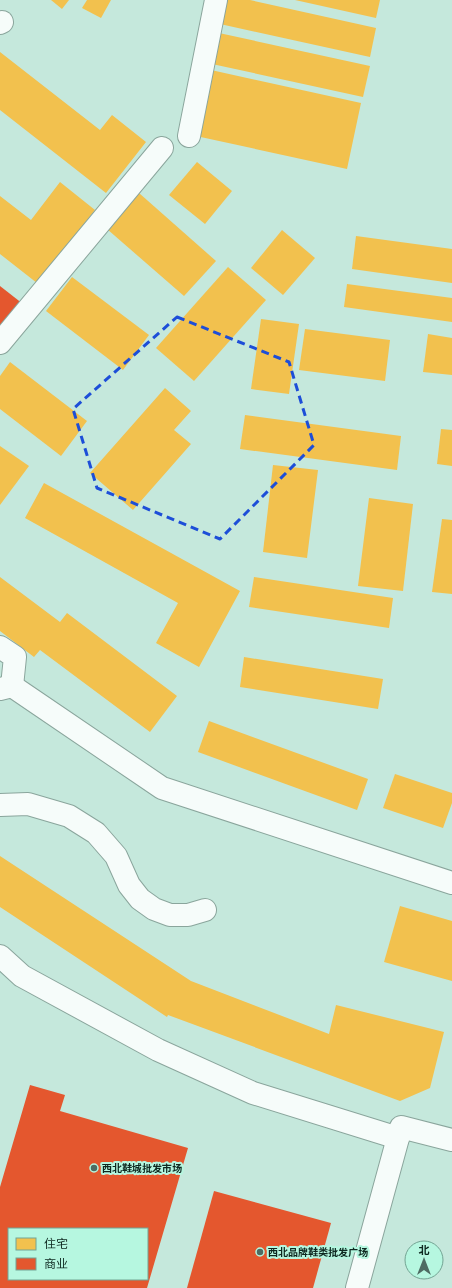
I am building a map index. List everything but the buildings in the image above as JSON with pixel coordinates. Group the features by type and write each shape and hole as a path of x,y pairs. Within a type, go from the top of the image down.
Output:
{"street":[{"path":"188,136 216,0"},
{"path":"0,343 162,148"},
{"path":"0,647 15,657 6,687 162,788 452,883"},
{"path":"0,805 28,804 69,816 96,833 116,856 129,885 140,899 154,909 170,915 188,915 205,910"},
{"path":"0,956 22,976 158,1050 252,1093 398,1138"},
{"path":"357,1288 401,1127 452,1140"}],"highlighted area":[{"path":"177,317 289,362 314,445 220,539 97,488 73,409"}],"place":[{"name":"西北鞋城批发市场","path":"94,1168"},
{"name":"西北品牌鞋类批发广场","path":"260,1252"}]}
